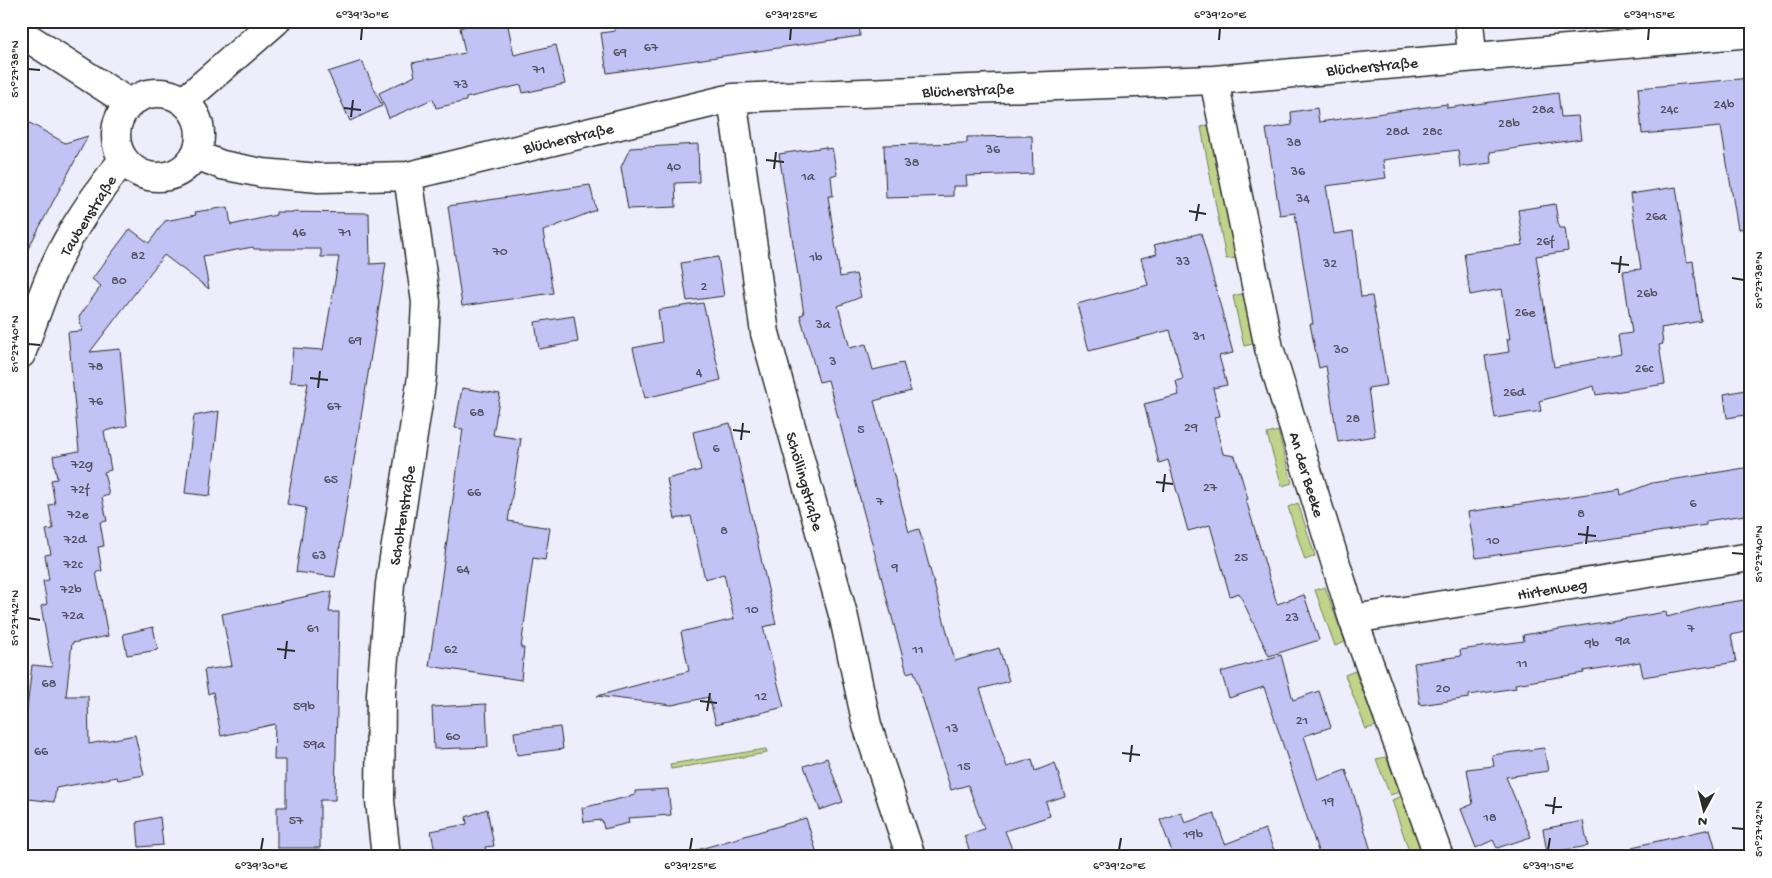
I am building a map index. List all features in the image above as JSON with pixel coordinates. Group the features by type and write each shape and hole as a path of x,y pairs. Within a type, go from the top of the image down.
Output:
{"street":[{"path":"184,101 276,21"},
{"path":"1469,21 1472,56"},
{"path":"23,33 128,103"},
{"name":"Blücherstraße","path":"196,156 222,165 262,174 319,178 408,176 732,98 1214,80 1751,33"},
{"name":"An der Beeke","path":"1214,80 1269,348 1352,619 1439,857"},
{"path":"160,92 184,101 196,116 201,136 196,156 180,172 161,178 140,174 123,160 115,139 118,119 128,103 142,95 160,92"},
{"name":"Schöllingstraße","path":"732,98 765,333 844,618 867,725 911,857"},
{"name":"Taubenstraße","path":"21,354 42,297 69,237 123,160"},
{"name":"Scholtenstraße","path":"386,857 380,801 381,694 390,584 422,377 426,302 408,176"},
{"name":"Hirtenweg","path":"1352,619 1751,557"}],"green space":[{"path":"1212,124 1238,258 1226,259 1201,127"},
{"path":"1246,293 1257,343 1244,346 1233,296"},
{"path":"1278,431 1292,483 1282,486 1267,434"},
{"path":"1298,503 1315,556 1305,560 1288,507"},
{"path":"1325,587 1345,642 1335,646 1315,590"},
{"path":"1355,671 1376,726 1366,729 1345,675"},
{"path":"766,749 767,753 671,769 670,764"},
{"path":"1386,757 1400,792 1390,795 1376,759"},
{"path":"1402,796 1424,857 1411,857 1392,800"}],"building":[{"path":"480,21 507,21 514,55 556,45 565,84 523,93 521,85 466,98 466,101 436,108 433,99 389,118 379,93 415,76 412,63 465,53 460,28"},
{"path":"614,21 859,21 860,36 607,73 601,33 615,31"},
{"path":"362,61 382,106 350,121 328,72"},
{"path":"1751,78 1751,228 1738,229 1721,127 1642,134 1638,88"},
{"path":"1558,93 1561,117 1578,116 1581,139 1490,152 1491,163 1460,167 1458,150 1383,160 1386,178 1326,186 1334,234 1353,231 1361,297 1372,296 1387,385 1368,388 1375,436 1338,442 1326,366 1319,368 1310,324 1313,324 1295,213 1280,215 1266,129 1292,125 1291,112 1317,108 1319,122 1447,104 1447,108"},
{"path":"21,118 65,143 88,136 21,262"},
{"path":"1032,136 1033,174 966,176 967,186 953,186 953,196 886,198 884,145 967,143 967,137"},
{"path":"698,144 699,182 675,183 676,207 628,209 621,167 630,148"},
{"path":"826,147 826,149 832,148 837,174 831,176 833,196 828,196 840,277 856,274 861,297 838,306 850,348 866,344 873,370 903,363 911,391 874,401 909,532 919,529 955,661 999,648 1009,681 980,689 1007,767 1032,759 1035,771 1055,763 1065,796 1046,802 1050,816 1005,831 1015,857 972,857 964,836 984,829 968,785 951,790 914,671 907,673 828,380 819,382 800,315 804,314 779,154"},
{"path":"590,185 596,210 543,231 553,293 462,306 448,206"},
{"path":"1676,187 1687,262 1693,261 1701,321 1661,328 1663,344 1659,345 1665,384 1596,395 1594,386 1539,401 1541,411 1495,418 1485,356 1509,352 1507,339 1510,339 1502,289 1470,295 1464,253 1523,245 1518,210 1555,204 1559,228 1565,228 1568,251 1536,256 1554,367 1621,354 1618,335 1632,333 1623,271 1641,269 1630,194"},
{"path":"228,207 231,225 276,215 276,212 369,213 370,264 386,263 335,577 296,572 306,508 287,504 308,383 290,382 293,348 323,350 339,257 321,257 321,249 254,249 253,247 203,256 209,289 164,255 90,352 120,349 127,426 104,431 111,470 104,472 109,495 102,497 107,521 100,522 104,546 98,547 102,571 96,572 108,636 72,643 66,696 88,696 89,744 135,735 144,775 118,780 117,777 56,788 54,802 21,798 21,761 32,665 52,667 41,606 47,604 43,581 49,580 45,555 51,554 46,530 53,529 49,505 55,504 51,480 57,479 53,456 79,451 68,332 82,331 79,317 101,286 92,279 130,229 149,243 165,221 196,215 195,212"},
{"path":"1201,233 1233,353 1219,356 1227,385 1213,388 1220,416 1214,417 1223,454 1235,456 1277,604 1304,595 1319,640 1269,656 1239,593 1230,596 1210,525 1188,531 1168,460 1159,463 1144,404 1179,395 1176,381 1183,379 1170,330 1089,351 1077,304 1148,285 1141,258 1157,254 1154,245"},
{"path":"718,257 724,296 687,301 681,263"},
{"path":"703,303 721,380 645,398 633,348 662,342 658,310"},
{"path":"574,316 578,342 539,349 535,322"},
{"path":"462,388 500,394 493,435 521,439 508,521 550,528 545,560 533,558 521,648 524,648 521,680 429,666 463,429 455,428"},
{"path":"1751,389 1751,414 1727,418 1724,394"},
{"path":"219,411 210,496 185,493 194,416"},
{"path":"730,423 776,624 763,627 784,707 716,724 709,697 672,705 597,696 689,671 681,632 734,619 724,574 705,579 691,516 675,519 667,479 701,470 693,432"},
{"path":"1751,467 1751,514 1706,521 1706,525 1476,558 1468,512 1620,489 1621,495 1652,483"},
{"path":"332,591 329,612 339,612 335,800 320,800 320,848 277,848 277,807 286,807 286,760 274,760 275,724 221,736 213,692 208,694 204,670 232,666 222,614"},
{"path":"1751,599 1751,631 1731,635 1736,662 1643,677 1640,662 1515,684 1516,688 1469,695 1469,698 1420,705 1414,663 1461,656 1460,650 1524,641 1523,635 1666,612 1667,617 1712,605"},
{"path":"153,627 158,650 127,655 123,634"},
{"path":"1281,655 1293,700 1319,691 1331,727 1304,736 1318,780 1346,770 1373,857 1320,857 1264,687 1229,698 1221,672"},
{"path":"486,704 488,747 434,749 432,707"},
{"path":"560,727 563,749 517,755 514,732"},
{"path":"1544,748 1548,771 1506,777 1531,837 1497,848 1493,840 1476,848 1461,809 1473,804 1467,769 1494,766 1492,755"},
{"path":"827,758 843,802 820,810 804,766"},
{"path":"668,789 671,815 628,818 629,823 604,829 602,820 584,822 582,808 635,795 635,791"},
{"path":"487,809 494,846 485,847 487,857 436,857 431,831 467,824 466,817"},
{"path":"1181,812 1185,823 1214,813 1225,844 1265,829 1277,857 1174,857 1160,820"},
{"path":"160,817 163,845 139,847 137,822"},
{"path":"806,818 818,857 698,857 697,850"},
{"path":"1583,821 1588,846 1547,853 1543,829"},
{"path":"1710,829 1718,857 1633,857 1632,847"}]}
